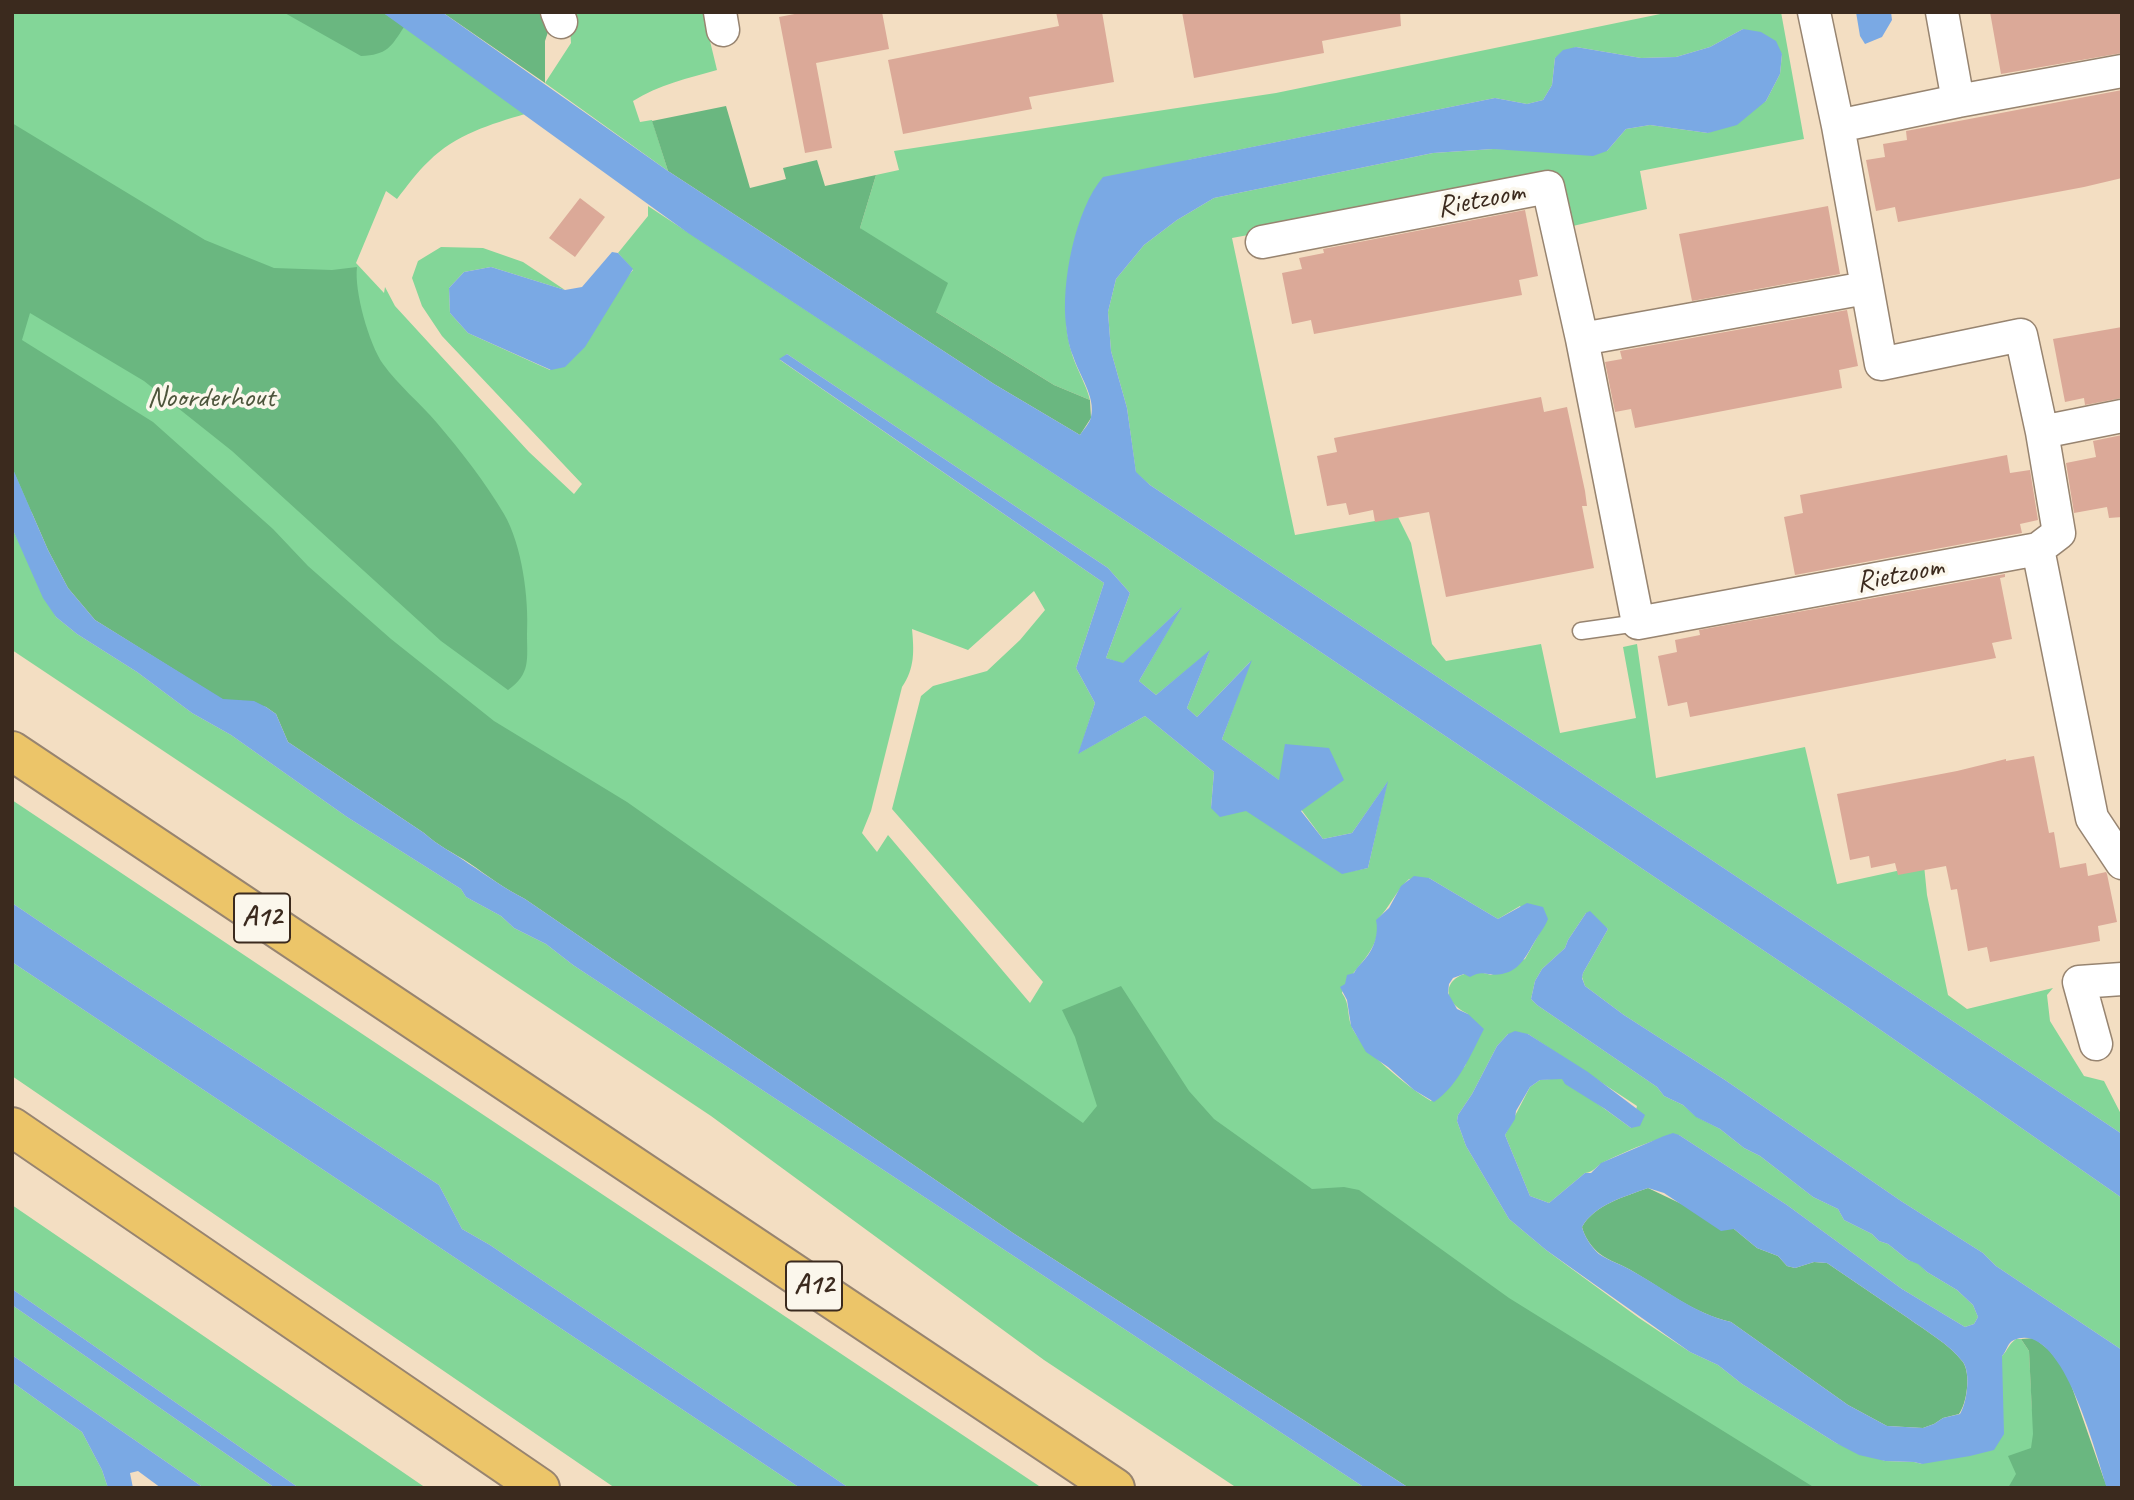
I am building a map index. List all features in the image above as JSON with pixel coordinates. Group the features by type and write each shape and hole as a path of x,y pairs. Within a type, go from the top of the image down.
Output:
{"highway":[{"name":"A12","path":"12,751 1115,1488"},
{"path":"12,1127 540,1488"}],"street":[{"path":"1814,12 1838,125 1881,364 2021,335 2042,432 2059,533 2038,549 2092,818 2122,863"},
{"path":"1942,12 1958,101"},
{"path":"1838,125 2122,71"},
{"name":"Rietzoom","path":"1262,242 1548,187 1582,339 1638,623 2038,549"},
{"path":"1582,339 1866,288"},
{"path":"2042,432 2122,416"},
{"path":"2096,1044 2079,982 2122,979"}],"lane":[{"name":"Rietzoom","path":"1581,631 1638,623"}],"green space":[{"path":"12,12 437,12 439,52 525,114 487,126 450,144 425,165 397,199 386,191 356,263 384,293 385,287 395,306 529,452 574,494 582,484 442,336 422,306 412,278 418,261 441,247 483,248 523,262 565,290 491,267 464,272 449,288 450,313 468,333 550,370 633,270 618,253 648,216 648,206 1147,535 1849,1008 2122,1198 2122,1350 1996,1266 1983,1253 1901,1201 1585,986 1583,973 1608,929 1586,913 1565,948 1542,969 1535,981 1531,999 1657,1087 1664,1096 1683,1105 1697,1117 1760,1156 1813,1197 1838,1209 1844,1220 1872,1234 1957,1290 1973,1305 1978,1317 1974,1324 1965,1327 1902,1289 1787,1205 1679,1135 1652,1142 1604,1162 1585,1173 1549,1203 1530,1196 1505,1135 1530,1087 1540,1080 1562,1078 1631,1128 1637,1106 1528,1034 1508,1034 1497,1046 1457,1121 1466,1146 1509,1219 1546,1250 1639,1318 1690,1352 1718,1365 1742,1384 1836,1443 1885,1461 1922,1464 2001,1381 2002,1356 2013,1341 2021,1339 2029,1351 2032,1410 2113,1488 1454,1488 12,499","holes":["787,354 1108,568 1130,593 1106,658 1123,664 1180,609 1139,681 1156,695 1209,652 1187,708 1197,717 1250,662 1222,739 1280,781 1323,839 1352,833 1387,783 1368,868 1342,873 1246,810 1211,808 1214,772 1145,716 1079,753 1095,703 1076,668 1104,583 780,360","1034,591 1045,610 1020,640 987,671 933,686 921,696 892,809 1043,982 1030,1003 888,835 877,852 862,833 871,811 902,687 911,666 912,629 968,650","1429,878 1498,919 1520,906 1539,934 1525,959 1491,975 1467,973 1452,982 1450,998 1468,1014 1472,1052 1465,1066 1431,1101 1398,1077 1364,1045 1351,1025 1342,993 1371,950 1378,931 1377,920 1409,879"]},
{"path":"283,12 382,12 404,27 383,52 361,56"},
{"path":"442,12 542,12 549,29 545,41 545,83"},
{"path":"569,12 703,12 717,70 663,86 633,101 640,122 652,120 668,171 545,83 571,43"},
{"path":"1670,12 1781,12 1804,139 1640,171 1647,209 1564,228 1552,179 1232,238 1295,535 1398,517 1411,543 1432,644 1446,661 1541,644 1560,733 1636,718 1623,647 1637,644 1656,778 1805,747 1837,884 1924,865 1927,895 1948,995 1967,1009 2053,988 2047,995 2050,1021 2084,1076 2104,1081 2122,1116 2122,1134 1150,485 1136,473 1127,408 1111,351 1108,312 1116,279 1144,245 1177,220 1214,198 1433,153 1493,149 1607,151 1626,129 1650,125 1708,133 1766,101 1780,74 1782,54 1743,29 1710,47 1676,57 1641,58 1576,47 1555,58 1552,85 1543,100 1527,104 1495,98 1188,160 1079,225 1069,273 1066,322 1072,354 1090,400 1054,385 936,312 860,228 876,175 899,170 894,151 1276,93"},
{"path":"726,106 750,188 786,179 783,168 817,160 825,186 876,175 860,228 948,283 936,312 1054,385 1090,400 1091,418 1080,435 994,384 668,171 652,121"},
{"name":"Noorderhout","path":"12,123 205,240 274,268 332,270 357,267 360,303 368,331 383,364 437,423 472,467 504,514 515,541 525,588 527,658 521,678 508,690 441,641 232,451 144,381 30,313 22,340 153,422 391,639 494,721 627,802 1083,1123 1097,1106 1075,1037 1062,1010 1121,986 1189,1091 1214,1119 1312,1189 1344,1187 1359,1190 1509,1298 1815,1488 1409,1488 1013,1233 525,899 440,846 288,742 276,714 266,707 243,701 223,700 95,620 68,588 48,550 12,467"},
{"path":"12,528 56,617 77,634 137,672 192,713 231,735 347,817 461,889 466,897 501,916 514,928 546,944 573,965 1365,1488 1237,1488 1044,1360 711,1116 12,650"},
{"path":"12,800 1042,1488 849,1488 490,1245 462,1229 439,1185 12,903"},
{"path":"12,962 800,1488 615,1488 12,1076"},
{"path":"1648,1188 1734,1229 1757,1248 1778,1256 1787,1266 1795,1268 1814,1262 1827,1263 1937,1338 1957,1355 1965,1367 1967,1388 1959,1414 1923,1428 1887,1426 1848,1405 1731,1322 1693,1307 1600,1254 1586,1238 1583,1230 1587,1219 1611,1202"},
{"path":"12,1205 426,1488 299,1488 12,1289"},
{"path":"12,1305 275,1488 204,1488 12,1355"},
{"path":"2034,1338 2049,1350 2067,1373 2107,1488 2008,1488 2016,1474 2008,1456 2031,1448 2033,1434 2029,1351 2021,1339"},
{"path":"12,1382 82,1432 102,1470 108,1488 12,1488"}],"water":[{"path":"382,12 442,12 668,171 994,384 1080,435 1089,422 1092,409 1089,394 1068,341 1066,289 1078,227 1093,191 1103,177 1495,98 1527,104 1543,100 1552,85 1555,58 1563,50 1576,47 1641,58 1676,57 1710,47 1743,29 1761,32 1776,41 1782,54 1780,74 1766,101 1737,125 1708,133 1650,125 1626,129 1607,151 1593,156 1493,149 1433,153 1214,198 1177,220 1144,245 1116,279 1108,312 1111,351 1127,408 1136,472 1150,485 2122,1134 2122,1198 1849,1008 1147,535 688,233"},
{"path":"1856,12 1891,12 1892,20 1882,37 1865,44 1860,36"},
{"path":"612,252 618,253 633,269 585,347 565,367 551,370 468,333 450,313 449,288 464,272 491,267 565,290 582,287"},
{"path":"787,354 1108,568 1130,593 1106,658 1123,663 1182,607 1139,681 1156,695 1210,650 1187,708 1197,717 1252,660 1222,739 1279,780 1285,744 1329,748 1344,780 1301,811 1323,839 1352,833 1388,781 1368,868 1342,874 1246,811 1220,817 1211,808 1214,772 1145,716 1078,754 1095,703 1076,668 1104,583 779,359"},
{"path":"12,467 48,550 68,588 95,620 223,699 254,701 266,707 276,714 288,742 440,846 525,899 1013,1233 1409,1488 1365,1488 573,965 546,944 514,928 501,916 466,897 461,889 347,817 231,735 192,713 137,672 77,634 56,617 43,598 12,528"},
{"path":"1414,876 1429,878 1498,919 1527,903 1543,907 1548,919 1527,955 1514,969 1497,975 1479,974 1470,977 1464,974 1453,978 1449,984 1448,993 1457,1009 1468,1014 1484,1029 1451,1087 1434,1102 1414,1090 1366,1052 1351,1026 1347,1000 1340,987 1345,984 1347,975 1354,973 1371,951 1376,935 1376,920 1389,908 1401,886"},
{"path":"12,903 439,1185 462,1229 490,1245 849,1488 800,1488 12,962"},
{"path":"1590,911 1608,929 1583,973 1585,986 1901,1201 1983,1253 1996,1266 2122,1350 2122,1488 2107,1488 2075,1394 2048,1350 2032,1339 2014,1340 2002,1356 2004,1434 1994,1450 1922,1464 1885,1461 1859,1455 1836,1443 1742,1384 1718,1365 1690,1352 1546,1250 1509,1219 1466,1146 1457,1121 1497,1046 1508,1034 1515,1031 1528,1034 1588,1072 1645,1115 1640,1126 1631,1128 1565,1084 1562,1079 1540,1080 1530,1087 1505,1135 1530,1196 1549,1203 1601,1163 1673,1133 1787,1205 1902,1289 1965,1327 1974,1324 1978,1317 1973,1305 1957,1290 1872,1234 1844,1220 1838,1209 1813,1197 1760,1156 1744,1148 1720,1129 1696,1117 1683,1105 1664,1096 1657,1087 1531,999 1535,981 1542,969 1565,948 1586,913","holes":["1648,1188 1664,1193 1721,1231 1734,1229 1757,1248 1778,1256 1787,1266 1795,1268 1814,1262 1827,1263 1937,1338 1957,1355 1967,1373 1965,1403 1960,1414 1943,1418 1923,1428 1887,1426 1848,1405 1731,1322 1705,1313 1607,1259 1594,1249 1582,1227 1594,1213 1621,1198"]},
{"path":"12,1289 299,1488 275,1488 12,1305"},
{"path":"12,1355 204,1488 161,1488 138,1471 130,1473 133,1488 108,1488 102,1470 82,1432 12,1382"}],"building":[{"path":"805,12 882,12 889,49 816,63 832,148 805,153 779,17"},
{"path":"1056,12 1102,12 1114,82 1029,97 1032,109 903,134 888,60 1059,26"},
{"path":"1182,12 1400,12 1401,26 1322,41 1324,53 1194,78"},
{"path":"1990,12 2122,12 2122,53 2001,74"},
{"path":"2122,90 2122,178 1898,222 1895,207 1876,211 1866,160 1885,157 1883,144 1907,140 1906,131"},
{"path":"580,198 605,217 575,257 549,238"},
{"path":"1828,206 1840,274 1692,301 1679,234"},
{"path":"1525,210 1538,276 1519,280 1522,295 1314,334 1311,320 1292,324 1282,273 1302,269 1299,258 1324,253 1323,249"},
{"path":"1847,310 1858,366 1839,370 1842,388 1635,428 1631,409 1615,412 1605,362 1622,359 1620,351"},
{"path":"2122,327 2122,398 2085,405 2084,398 2065,402 2053,339"},
{"path":"1541,397 1544,412 1567,407 1585,491 1587,506 1582,506 1594,568 1446,597 1429,512 1375,522 1373,510 1349,515 1346,503 1327,506 1317,456 1337,452 1334,438"},
{"path":"2122,435 2122,517 2109,518 2107,507 2074,513 2066,463 2096,457 2093,441"},
{"path":"2007,455 2010,473 2030,470 2038,520 2020,524 2022,533 1795,575 1784,517 1803,513 1800,495"},
{"path":"2005,574 2005,577 2000,578 2012,639 1992,643 1996,658 1690,717 1687,702 1668,706 1658,656 1677,652 1675,640 1700,635 1699,630"},
{"path":"2034,756 2049,833 2054,832 2060,868 2086,863 2088,876 2107,874 2117,922 2098,926 2100,941 1990,962 1987,947 1968,951 1957,889 1951,890 1946,866 1898,875 1895,863 1871,868 1869,856 1850,860 1837,794 2006,759"}]}
